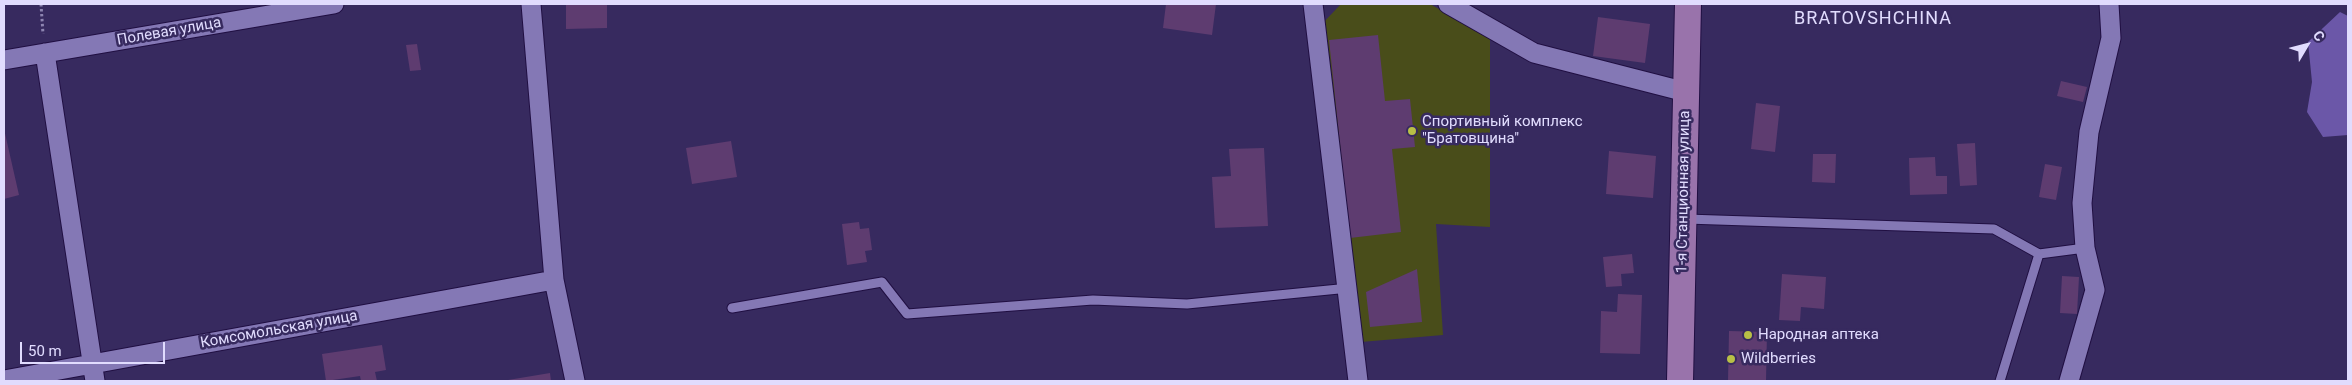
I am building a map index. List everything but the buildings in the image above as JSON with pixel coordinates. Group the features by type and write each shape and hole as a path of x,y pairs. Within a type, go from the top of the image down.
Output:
{"main road":[{"name":"1-я Станционная улица","path":"1680,381 1688,4"}],"street":[{"name":"Полевая улица","path":"4,60 334,4"},
{"path":"530,4 554,280 575,381"},
{"path":"1313,4 1351,288 1358,381"},
{"path":"1448,4 1534,53 1686,92"},
{"path":"2069,381 2095,290 2085,248 2082,203 2088,141 2111,38 2109,4"},
{"path":"45,52 93,373"},
{"name":"Комсомольская улица","path":"4,380 93,373 554,280"}],"lane":[{"path":"1684,219 1994,229 2038,254 2085,248"},
{"path":"2000,381 2038,254"},
{"path":"732,308 882,282 907,314 1093,300 1187,304 1351,288"}],"path":[{"path":"41,4 45,52"}],"green space":[{"name":"Спортивный комплекс \"Братовщина\"","path":"1341,4 1430,4 1490,38 1490,227 1436,224 1443,335 1361,342 1321,25"}],"shaded area":[{"path":"2340,12 2348,16 2348,135 2323,137 2307,112 2312,82 2308,42"}],"place":[{"name":"Спортивный комплекс \"Братовщина\"","path":"1412,131"},
{"name":"Народная аптека","path":"1748,335"},
{"name":"Wildberries","path":"1731,359"}],"district":[{"name":"BRATOVSHCHINA","path":"1873,19"}]}
